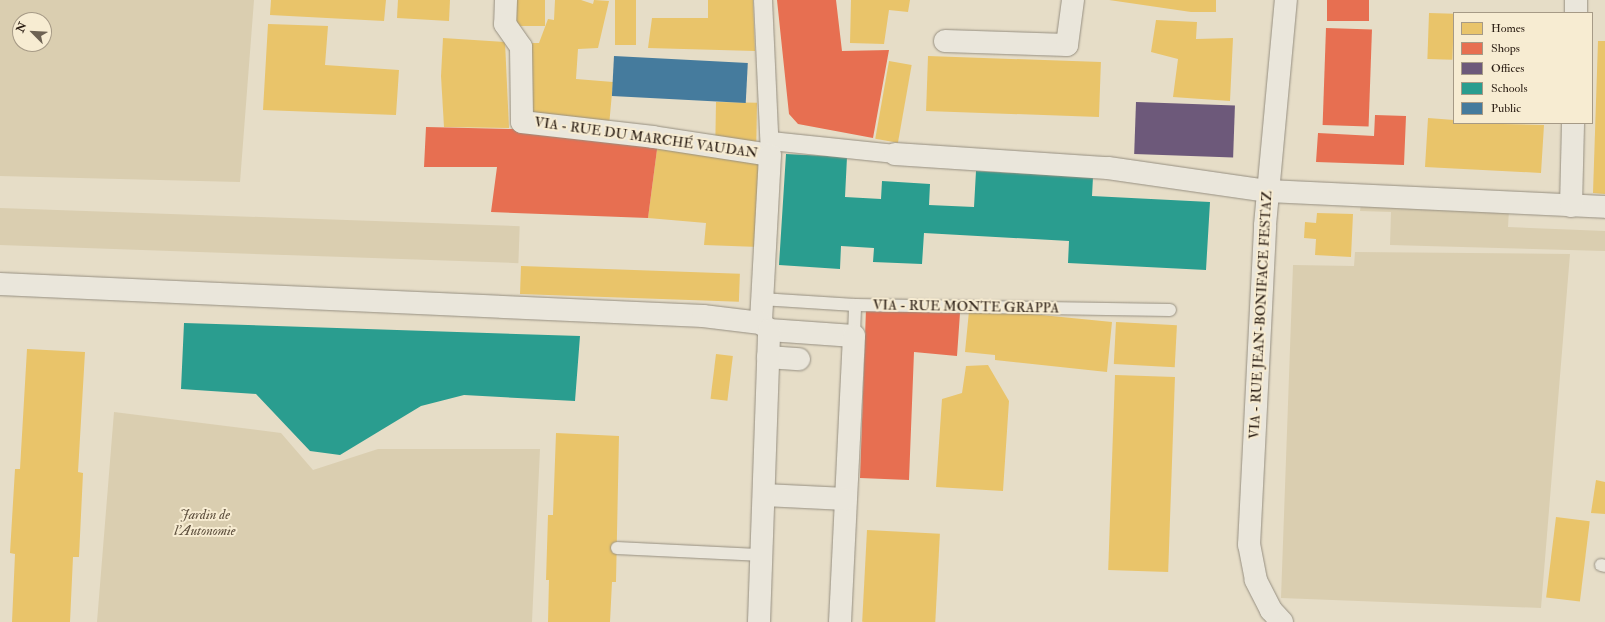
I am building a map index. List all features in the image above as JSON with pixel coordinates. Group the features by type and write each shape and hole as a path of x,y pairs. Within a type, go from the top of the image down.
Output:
{"street":[{"name":"VIA - RUE DU MARCHÉ VAUDAN","path":"506,0 506,24 520,46 522,122 653,137 770,148"},
{"path":"759,622 765,495 768,357 761,299 770,148 763,0"},
{"path":"946,41 1067,45 1073,0"},
{"name":"VIA - RUE JEAN-BONIFACE FESTAZ","path":"1282,622 1271,610 1256,580 1249,545 1268,191 1286,0"},
{"path":"1576,0 1576,12"},
{"path":"1571,206 1573,124"},
{"path":"770,148 895,154 1108,168 1268,191 1605,207"},
{"path":"0,284 703,316 765,326 854,336 840,622"},
{"path":"768,357 799,359"},
{"path":"765,495 845,499"}],"lane":[{"name":"VIA - RUE MONTE GRAPPA","path":"761,299 855,304 1170,310"},
{"path":"854,336 855,304"},
{"path":"617,548 762,555"}],"green space":[{"path":"0,0 254,0 240,182 0,176"},
{"path":"1361,204 1509,210 1508,227 1605,231 1605,251 1390,245 1391,212 1360,211"},
{"path":"0,208 520,226 518,263 0,245"},
{"path":"1355,252 1570,254 1541,608 1281,598 1293,265 1354,266"},
{"name":"Jardin de l'Autonomie","path":"114,412 281,433 313,470 378,449 540,449 532,622 97,622"}],"building: Homes":[{"path":"271,0 386,0 384,21 270,15"},
{"path":"398,0 450,0 449,21 397,18"},
{"path":"515,0 545,0 545,26 515,26"},
{"path":"555,0 581,0 593,4 594,0 609,1 598,48 578,49 576,79 613,82 609,126 530,119 530,43 539,43 548,19 554,20"},
{"path":"615,0 636,0 636,45 615,45"},
{"path":"708,0 753,0 755,51 648,48 652,18 708,18"},
{"path":"851,0 910,0 908,12 889,10 884,44 850,43"},
{"path":"1109,0 1216,0 1216,12 1191,12"},
{"path":"1429,13 1453,14 1452,60 1427,59"},
{"path":"1156,20 1197,22 1196,39 1233,38 1230,101 1173,97 1178,59 1151,52"},
{"path":"268,24 328,26 325,65 399,70 396,115 263,110"},
{"path":"443,38 505,42 509,128 444,127 441,76"},
{"path":"1598,41 1605,41 1605,194 1593,193"},
{"path":"928,56 1101,62 1099,117 926,111"},
{"path":"889,61 912,65 898,143 875,139"},
{"path":"716,102 757,103 756,143 715,142"},
{"path":"1428,118 1453,120 1453,124 1544,125 1541,173 1425,167"},
{"path":"658,142 763,158 759,247 704,245 706,223 648,218"},
{"path":"1317,213 1353,214 1351,257 1315,255 1316,239 1304,238 1305,222 1316,223"},
{"path":"521,266 740,274 739,302 520,294"},
{"path":"969,311 999,314 1000,311 1112,322 1107,372 995,360 995,355 965,352"},
{"path":"1116,322 1177,325 1175,367 1114,364"},
{"path":"27,349 85,352 78,472 83,473 79,557 73,557 70,622 12,622 15,554 10,553 15,469 20,469"},
{"path":"716,354 733,356 727,401 711,399"},
{"path":"988,365 1009,401 1003,491 936,487 942,399 962,393 966,366"},
{"path":"1115,375 1175,377 1168,572 1108,570"},
{"path":"556,433 619,436 616,582 612,582 610,622 548,622 549,580 546,580 548,515 553,515"},
{"path":"1596,480 1605,482 1605,514 1591,513"},
{"path":"1556,517 1590,521 1580,602 1546,597"},
{"path":"867,530 940,534 935,622 862,622"}],"building: Shops":[{"path":"777,0 836,0 842,51 889,50 873,138 798,124 789,114"},
{"path":"1327,0 1369,0 1369,21 1327,21"},
{"path":"1326,28 1372,30 1369,127 1323,125"},
{"path":"1375,115 1406,116 1404,165 1316,162 1318,133 1374,136"},
{"path":"426,127 513,129 658,142 648,218 491,212 497,167 424,167"},
{"path":"866,309 960,313 957,356 914,352 909,480 860,478"}],"building: Offices":[{"path":"1136,102 1235,105 1233,157 1134,154"}],"building: Schools":[{"path":"786,154 847,157 845,197 881,199 882,181 930,184 929,205 974,207 976,171 1093,177 1092,196 1210,202 1206,270 1068,263 1069,241 924,233 922,264 873,262 874,248 841,246 840,269 779,265"},
{"path":"184,323 580,336 575,401 464,395 421,406 340,455 310,451 256,394 181,389"}],"building: Public":[{"path":"614,56 748,63 746,103 612,96"}]}
